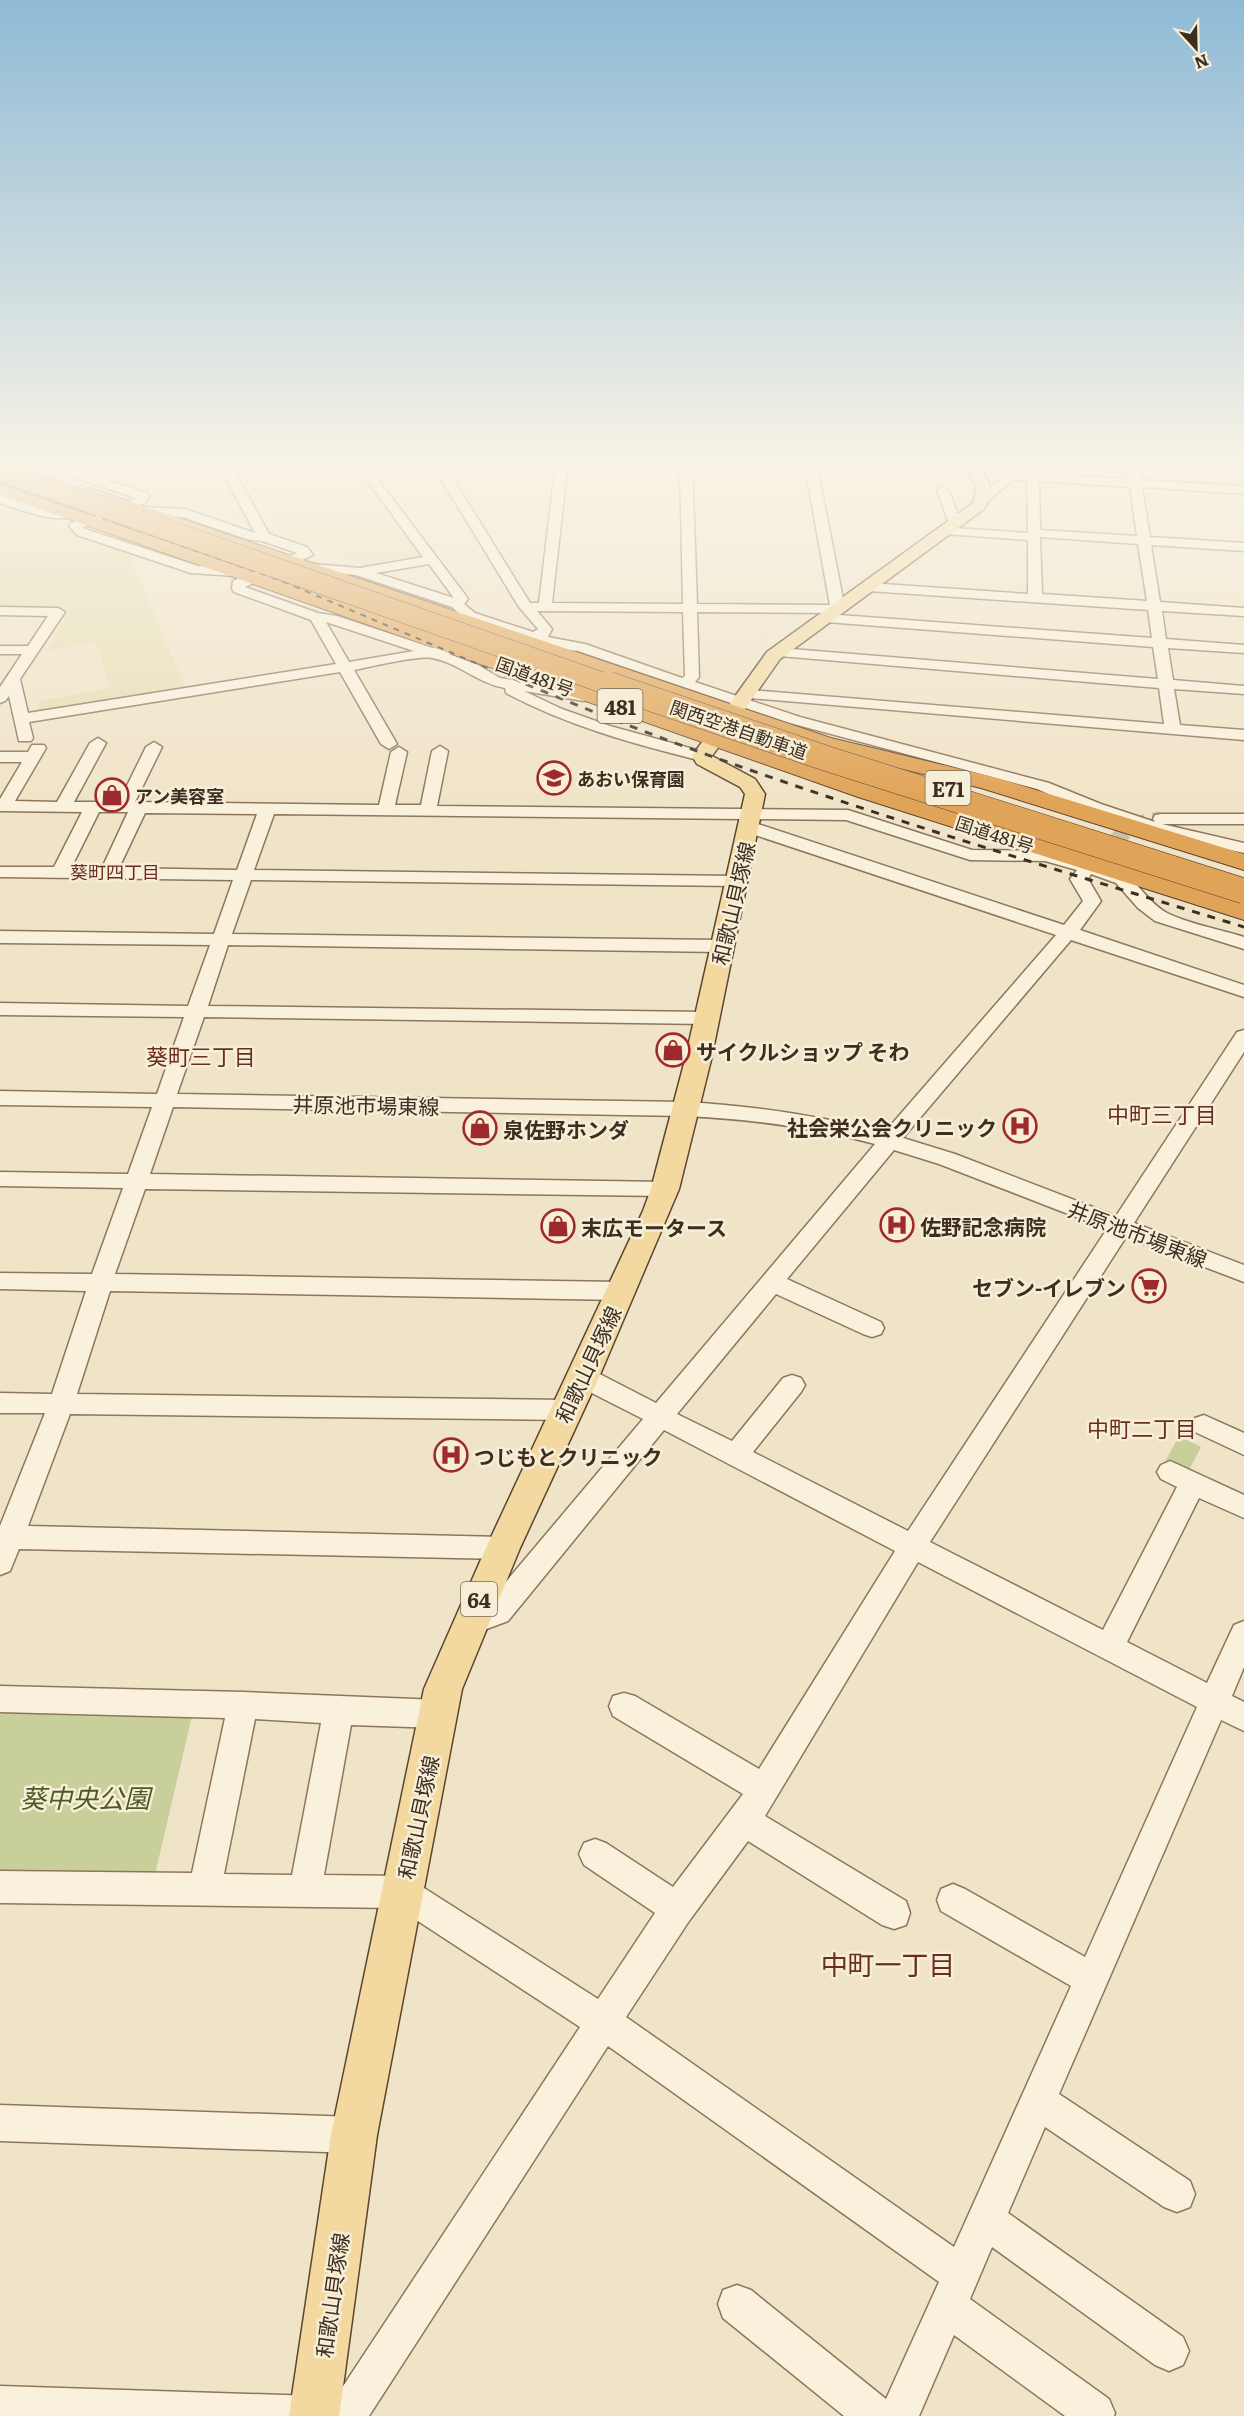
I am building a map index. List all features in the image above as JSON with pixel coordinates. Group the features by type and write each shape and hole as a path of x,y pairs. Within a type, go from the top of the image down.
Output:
{"highway":[{"name":"国道481号","path":"239,574 612,703 708,747 811,772 962,824 1244,912"},
{"name":"関西空港自動車道","path":"294,574 576,672 991,802 1244,878"},
{"name":"関西空港自動車道","path":"313,574 996,814 1244,891"},
{"name":"国道481号","path":"331,574 525,638 740,703 772,727 824,743 989,783 1244,862"},
{"path":"645,692 734,710 1244,869"},
{"path":"645,692 690,719 795,758 992,824 1244,903"},
{"name":"481","path":"824,743 969,792 1244,878"},
{"name":"481","path":"811,772 966,809 1244,896"}],"main road":[{"path":"708,747 773,656 887,574"},
{"name":"和歌山貝塚線","path":"314,2416 354,2135 443,1689 468,1624 566,1410 584,1377 666,1189 685,1109 755,794 753,789 741,779 705,760 708,747"}],"street":[{"path":"231,574 250,574"},
{"path":"365,574 457,604 470,616 525,638 580,647 795,720 1043,786 1095,808 1166,831 1244,849"},
{"path":"443,574 462,599 457,604"},
{"path":"21,719 542,635 545,629 526,607 506,574"},
{"path":"545,607 549,574"},
{"path":"684,684 692,677 690,574"},
{"path":"826,574 832,614"},
{"path":"1035,574 1035,598"},
{"path":"1149,574 1173,729"},
{"path":"243,575 238,589 316,617 332,619 433,652 473,668 530,701 588,724 708,747"},
{"path":"869,587 1244,612"},
{"path":"526,607 832,614 1244,649"},
{"path":"0,611 58,612 6,691 21,719 32,747 2,806 386,810 751,820 848,815 970,855 1046,856 1111,874 1122,879 1143,904 1161,917 1244,943"},
{"path":"316,617 394,748 386,810"},
{"path":"0,650 33,650"},
{"path":"779,652 1244,690"},
{"path":"495,682 566,692 612,703"},
{"path":"740,703 1244,735"},
{"path":"772,727 837,734 928,755"},
{"path":"63,806 98,743"},
{"path":"0,757 32,747"},
{"path":"108,874 154,747"},
{"path":"428,811 440,751"},
{"path":"60,873 93,807"},
{"path":"0,1563 5,1537 61,1404 100,1282 138,1181 195,1011 246,875 267,809"},
{"path":"1161,819 1244,819"},
{"path":"751,820 1068,933 1244,991"},
{"path":"0,872 736,881"},
{"path":"468,1624 498,1612 889,1141 1068,933 1092,901 1079,879 1082,874"},
{"path":"0,937 721,946"},
{"path":"0,1009 706,1018"},
{"path":"346,2416 678,1909 744,1821 914,1546 1244,1036"},
{"name":"井原池市場東線","path":"0,1098 685,1109 790,1119 837,1127 946,1159 1244,1274"},
{"path":"0,1179 666,1189"},
{"path":"0,1281 620,1291"},
{"path":"772,1282 872,1328"},
{"path":"584,1377 1244,1717"},
{"path":"735,1456 792,1385"},
{"path":"0,1403 566,1410"},
{"path":"1204,1425 1244,1444"},
{"path":"1109,1648 1182,1478 1244,1507"},
{"path":"5,1537 502,1548"},
{"path":"899,2416 1244,1634"},
{"path":"0,1699 439,1714"},
{"path":"205,1890 243,1706"},
{"path":"624,1706 764,1789"},
{"path":"305,1892 338,1712"},
{"path":"744,1821 894,1913"},
{"path":"595,1854 678,1909"},
{"path":"0,1887 402,1892 603,2022 955,2290 1095,2413"},
{"path":"953,1900 1091,1979"},
{"path":"1038,2101 1177,2194"},
{"path":"0,2123 354,2135"},
{"path":"986,2220 1169,2351"},
{"path":"737,2304 876,2416"},
{"path":"0,2406 314,2416"}],"shaded area":[{"path":"0,574 137,574 187,692 37,713 40,701 110,688 96,642 47,651 70,608 0,607"}],"green space":[{"path":"1179,1436 1201,1447 1186,1476 1163,1465"},
{"name":"葵中央公園","path":"0,1708 193,1712 153,1883 0,1880"}],"tunnel":[{"path":"1096,860 1132,825 1161,819"}],"railway":[{"path":"261,574 530,686"},
{"path":"526,684 614,720 792,784 972,843 1244,927"}],"place":[{"name":"あおい保育園","path":"554,778"},
{"name":"アン美容室","path":"112,795"},
{"name":"サイクルショップ そわ","path":"673,1050"},
{"name":"社会栄公会クリニック","path":"1020,1126"},
{"name":"泉佐野ホンダ","path":"480,1128"},
{"name":"佐野記念病院","path":"897,1225"},
{"name":"末広モータース","path":"558,1226"},
{"name":"セブン-イレブン","path":"1149,1286"},
{"name":"つじもとクリニック","path":"451,1455"}],"district":[{"name":"葵町四丁目","path":"115,871"},
{"name":"葵町三丁目","path":"201,1055"},
{"name":"中町三丁目","path":"1162,1113"},
{"name":"中町二丁目","path":"1142,1427"},
{"name":"中町一丁目","path":"888,1963"}]}
